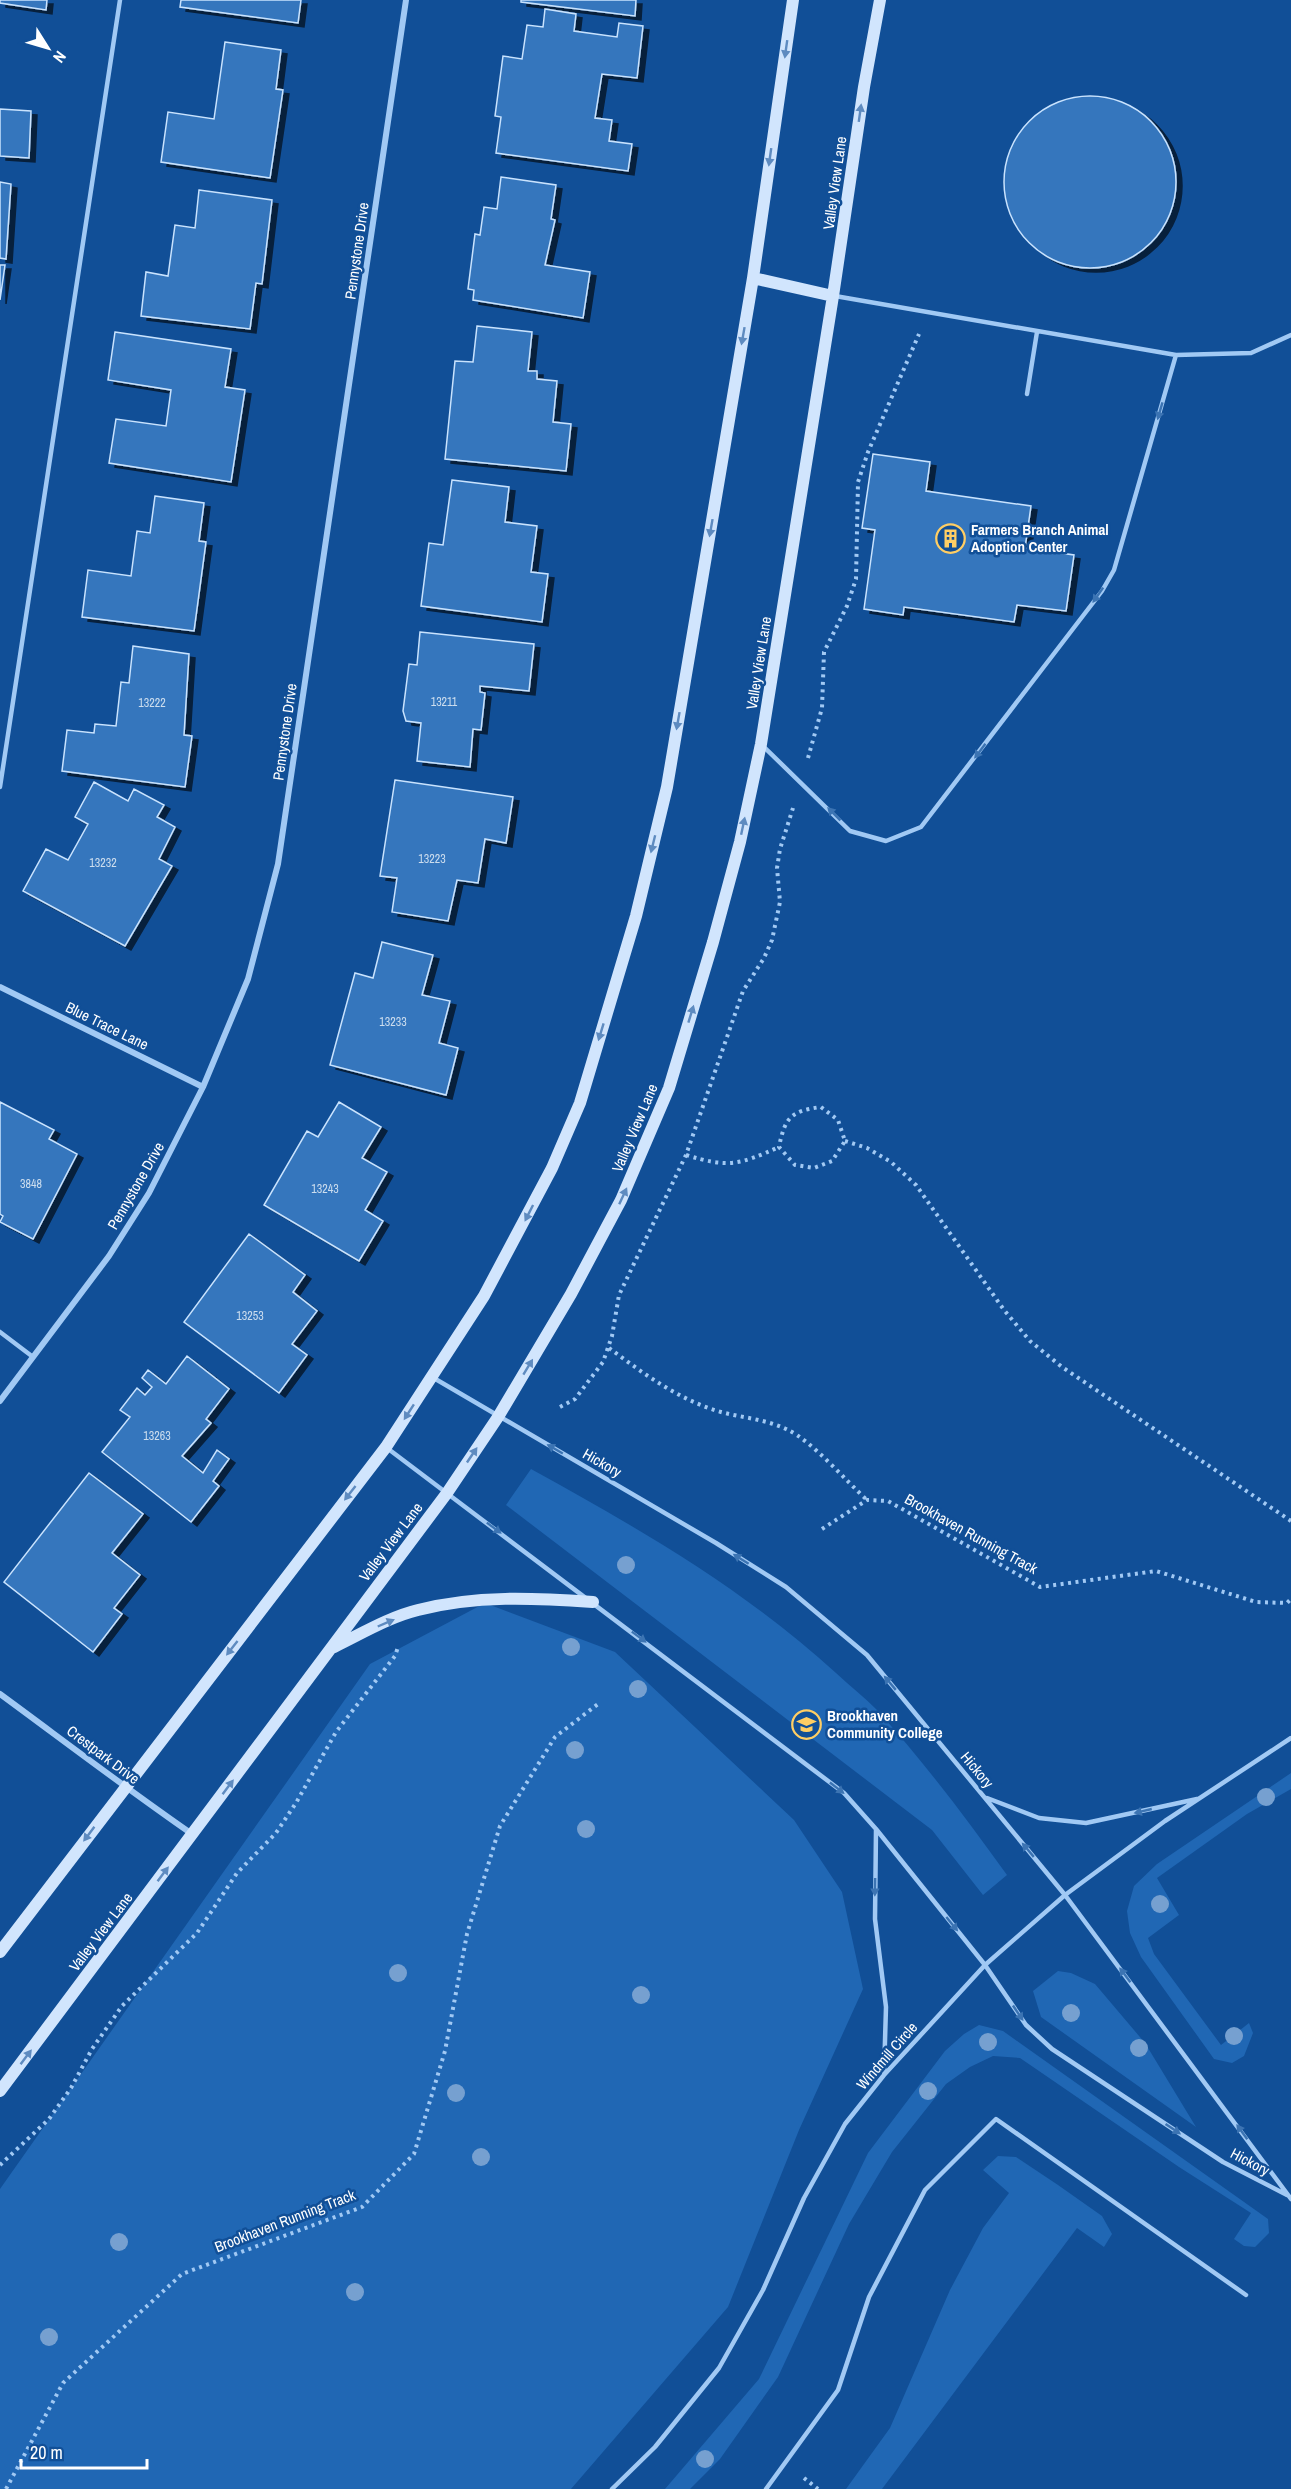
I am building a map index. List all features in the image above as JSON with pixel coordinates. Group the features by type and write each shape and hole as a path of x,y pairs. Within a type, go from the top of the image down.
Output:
{"main road":[{"path":"0,1952 386,1447 484,1296 556,1157 580,1103 636,916 667,787 753,278 793,0"},
{"name":"Valley View Lane","path":"0,2091 447,1493 498,1417 571,1294 621,1200 669,1088 740,842 761,744 834,296 864,87 880,0"},
{"path":"753,278 834,296"},
{"path":"332,1647 416,1610 460,1602 511,1597 592,1602"}],"street":[{"name":"Pennystone Drive","path":"0,1401 109,1256 149,1193 203,1087 248,979 278,864 406,0"},
{"name":"Blue Trace Lane","path":"0,987 203,1087"},
{"name":"Crestpark Drive","path":"0,1694 88,1758 124,1788 192,1834"}],"lane":[{"path":"0,786 120,0"},
{"path":"834,296 1176,355 1251,353 1291,335"},
{"path":"1027,394 1037,332"},
{"path":"761,744 850,831 886,841 921,827 1102,591 1114,570 1176,355"},
{"path":"0,1332 33,1356"},
{"name":"Hickory","path":"432,1377 716,1543 786,1587 867,1655 1065,1895 1290,2197"},
{"name":"Hickory","path":"386,1447 844,1793 876,1829 985,1965 1026,2025 1052,2049 1223,2162 1290,2197"},
{"name":"Windmill Circle","path":"612,2489 655,2447 719,2368 763,2290 804,2198 845,2124 884,2075 985,1965 1065,1895 1200,1798 1291,1738"},
{"path":"984,1797 1039,1818 1086,1823 1200,1798"},
{"path":"876,1829 875,1919 886,2007 884,2075"},
{"path":"766,2489 838,2390 869,2297 925,2190 996,2119 1246,2295"}],"path":[{"path":"821,1107 838,1120 845,1141 832,1161 814,1168 795,1165 780,1147 783,1124 800,1110 821,1107"},
{"path":"845,1141 867,1148 891,1162 916,1185 1004,1310 1030,1341 1062,1367 1291,1521"},
{"path":"686,1155 716,1164 749,1161 780,1147"},
{"path":"609,1348 681,1397 721,1412 756,1419 789,1430 812,1448 867,1500 822,1529"},
{"name":"Brookhaven Running Track","path":"867,1500 888,1502 1040,1587 1156,1571 1256,1602 1287,1603 1291,1599"},
{"path":"0,2165 49,2118 71,2088 92,2049 122,2006 197,1933 237,1873 276,1833 296,1803 336,1732 395,1656 399,1646"},
{"name":"Brookhaven Running Track","path":"6,2489 63,2383 182,2274 362,2206 414,2154 445,2051 467,1934 500,1826 555,1737 598,1704"}],"shaded area":[{"path":"531,1469 612,1514 690,1562 765,1614 801,1643 877,1710 944,1791 1007,1875 983,1895 932,1830 506,1505"},
{"path":"485,1603 615,1652 794,1820 842,1892 863,1989 799,2130 728,2307 571,2489 0,2489 0,2189 370,1664"},
{"path":"1291,1773 1291,1789 1247,1814 1157,1878 1179,1915 1148,1938 1154,1954 1221,2045 1249,2023 1253,2033 1244,2056 1232,2063 1214,2059 1141,1957 1130,1933 1127,1911 1134,1886 1157,1864"},
{"path":"1058,1971 1071,1973 1095,1984 1145,2043 1196,2127 1041,2017 1033,1991"},
{"path":"979,2025 1003,2031 1268,2219 1269,2233 1255,2247 1244,2246 1234,2239 1251,2213 1179,2167 1020,2058 993,2056 970,2067 946,2084 892,2152 849,2224 778,2377 720,2459 690,2489 665,2489 759,2379 868,2153 945,2051 964,2034"},
{"path":"998,2156 1016,2157 1058,2185 1102,2216 1112,2234 1104,2247 1077,2228 882,2489 846,2489 890,2428 950,2290 983,2228 1009,2193 983,2170"}],"building":[{"path":"0,0 47,0 46,10 0,3"},
{"path":"181,0 301,0 298,23 180,7"},
{"path":"521,0 636,0 635,16 521,2"},
{"path":"545,9 576,14 574,31 617,37 619,23 643,26 637,78 602,74 595,118 612,120 609,141 632,144 628,171 496,153 501,117 495,116 503,56 522,59 527,25 543,27"},
{"path":"225,42 281,50 276,89 283,90 270,178 161,162 168,112 214,119"},
{"path":"1090,96 1107,97 1123,102 1138,110 1151,121 1162,134 1170,149 1175,165 1175,199 1170,215 1162,230 1151,243 1138,254 1123,262 1107,267 1090,268 1073,267 1057,262 1042,254 1029,243 1018,230 1010,215 1005,199 1004,182 1005,165 1010,149 1018,134 1029,121 1042,110 1057,102 1073,97"},
{"path":"0,109 31,111 29,158 0,156"},
{"path":"501,177 556,185 551,219 555,220 545,265 590,272 583,318 473,300 474,290 468,289 475,234 480,235 484,207 497,209"},
{"path":"0,182 11,184 6,259 0,258"},
{"path":"199,190 272,200 262,284 256,283 250,329 141,316 146,272 168,276 175,225 195,228"},
{"path":"0,265 5,265 0,300"},
{"path":"477,326 532,332 528,371 537,371 537,379 557,381 553,422 571,424 566,471 445,459 455,361 473,362"},
{"path":"115,332 231,349 225,387 245,390 231,482 109,463 116,419 166,426 171,390 108,380"},
{"name":"Farmers Branch Animal Adoption Center","path":"873,454 930,462 926,491 1031,506 1025,548 1074,555 1066,611 1017,605 1014,622 904,607 903,615 864,609 875,530 862,528"},
{"path":"452,480 509,487 505,522 537,526 531,572 548,574 542,622 421,606 429,543 443,545"},
{"path":"155,496 204,503 199,541 206,542 194,631 82,617 88,570 131,576 137,531 150,533"},
{"path":"420,632 534,644 529,691 480,686 480,692 485,693 481,730 473,729 470,767 417,761 421,723 406,721 403,711 409,664 417,665"},
{"path":"133,646 189,654 184,735 192,736 185,787 62,771 67,730 94,733 95,724 116,726 121,682 129,683"},
{"path":"395,780 513,797 506,843 485,839 478,883 457,880 448,921 392,912 397,878 380,876"},
{"path":"94,782 128,801 134,789 164,805 157,817 175,827 159,859 172,866 125,946 23,891 46,849 68,860 88,824 75,817"},
{"path":"382,942 433,955 422,995 450,1001 439,1043 458,1048 446,1095 330,1065 355,973 373,978"},
{"path":"0,1102 54,1130 49,1139 77,1154 33,1239 0,1222 3,1216 0,1214"},
{"path":"339,1102 381,1127 362,1158 387,1172 365,1210 383,1221 359,1261 264,1205 307,1131 318,1137"},
{"path":"249,1234 305,1275 293,1292 317,1311 292,1344 307,1355 279,1393 184,1322"},
{"path":"187,1356 229,1389 206,1419 211,1423 182,1456 203,1473 217,1450 229,1459 213,1481 219,1486 191,1522 102,1452 130,1417 120,1410 137,1388 145,1395 152,1387 142,1378 148,1370 166,1384"},
{"path":"89,1473 143,1514 112,1553 140,1575 114,1608 122,1614 93,1652 4,1582"}],"place":[{"name":"Farmers Branch Animal Adoption Center","path":"950,539"},
{"name":"Brookhaven Community College","path":"806,1725"}]}
